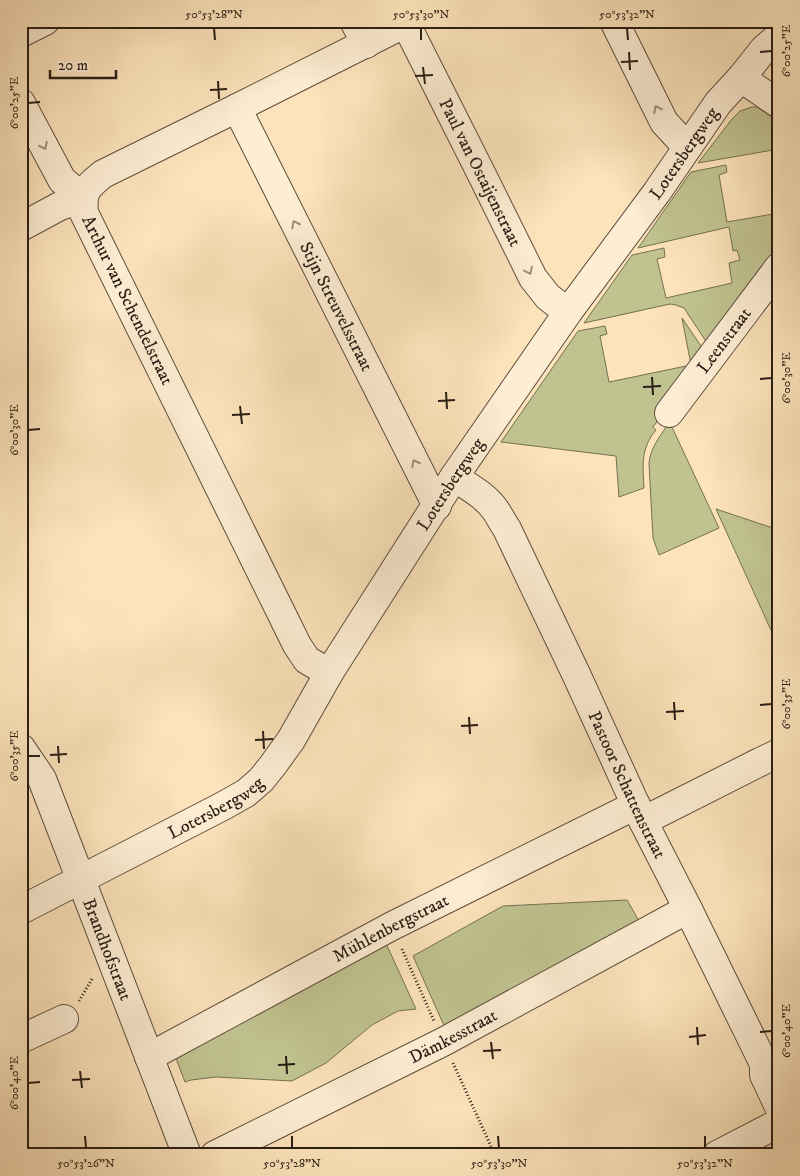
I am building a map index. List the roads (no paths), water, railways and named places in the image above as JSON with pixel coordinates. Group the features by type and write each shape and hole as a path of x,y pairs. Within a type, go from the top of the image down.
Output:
{"street":[{"path":"21,33 45,21"},
{"path":"614,21 664,122 687,147"},
{"name":"Arthur van Schendelstraat","path":"329,673 306,660 297,645 84,213 83,198 89,187 103,174 237,108 360,33 408,22"},
{"name":"Paul van Ostaijenstraat","path":"408,22 533,278 548,297 568,312"},
{"name":"Lotersbergweg","path":"21,910 246,793 261,780 287,746 329,673 454,478 568,312 657,192 718,103 764,49 779,36"},
{"path":"741,78 779,104"},
{"path":"21,102 62,180 83,198"},
{"name":"Stijn Streuvelsstraat","path":"237,108 437,506"},
{"path":"21,227 60,206 83,198"},
{"name":"Leenstraat","path":"669,413 779,267"},
{"name":"Pastoor Schattenstraat","path":"454,478 478,492 495,510 507,529 567,654 639,813 764,1064 764,1075 779,1107"},
{"name":"Brandhofstraat","path":"21,748 42,779 187,1155"},
{"name":"Mühlenbergstraat","path":"149,1057 392,926 639,813 779,753"},
{"name":"Dämkesstraat","path":"215,1155 443,1042 688,909"},
{"path":"21,1038 64,1019"},
{"path":"717,1155 779,1123"}]}
